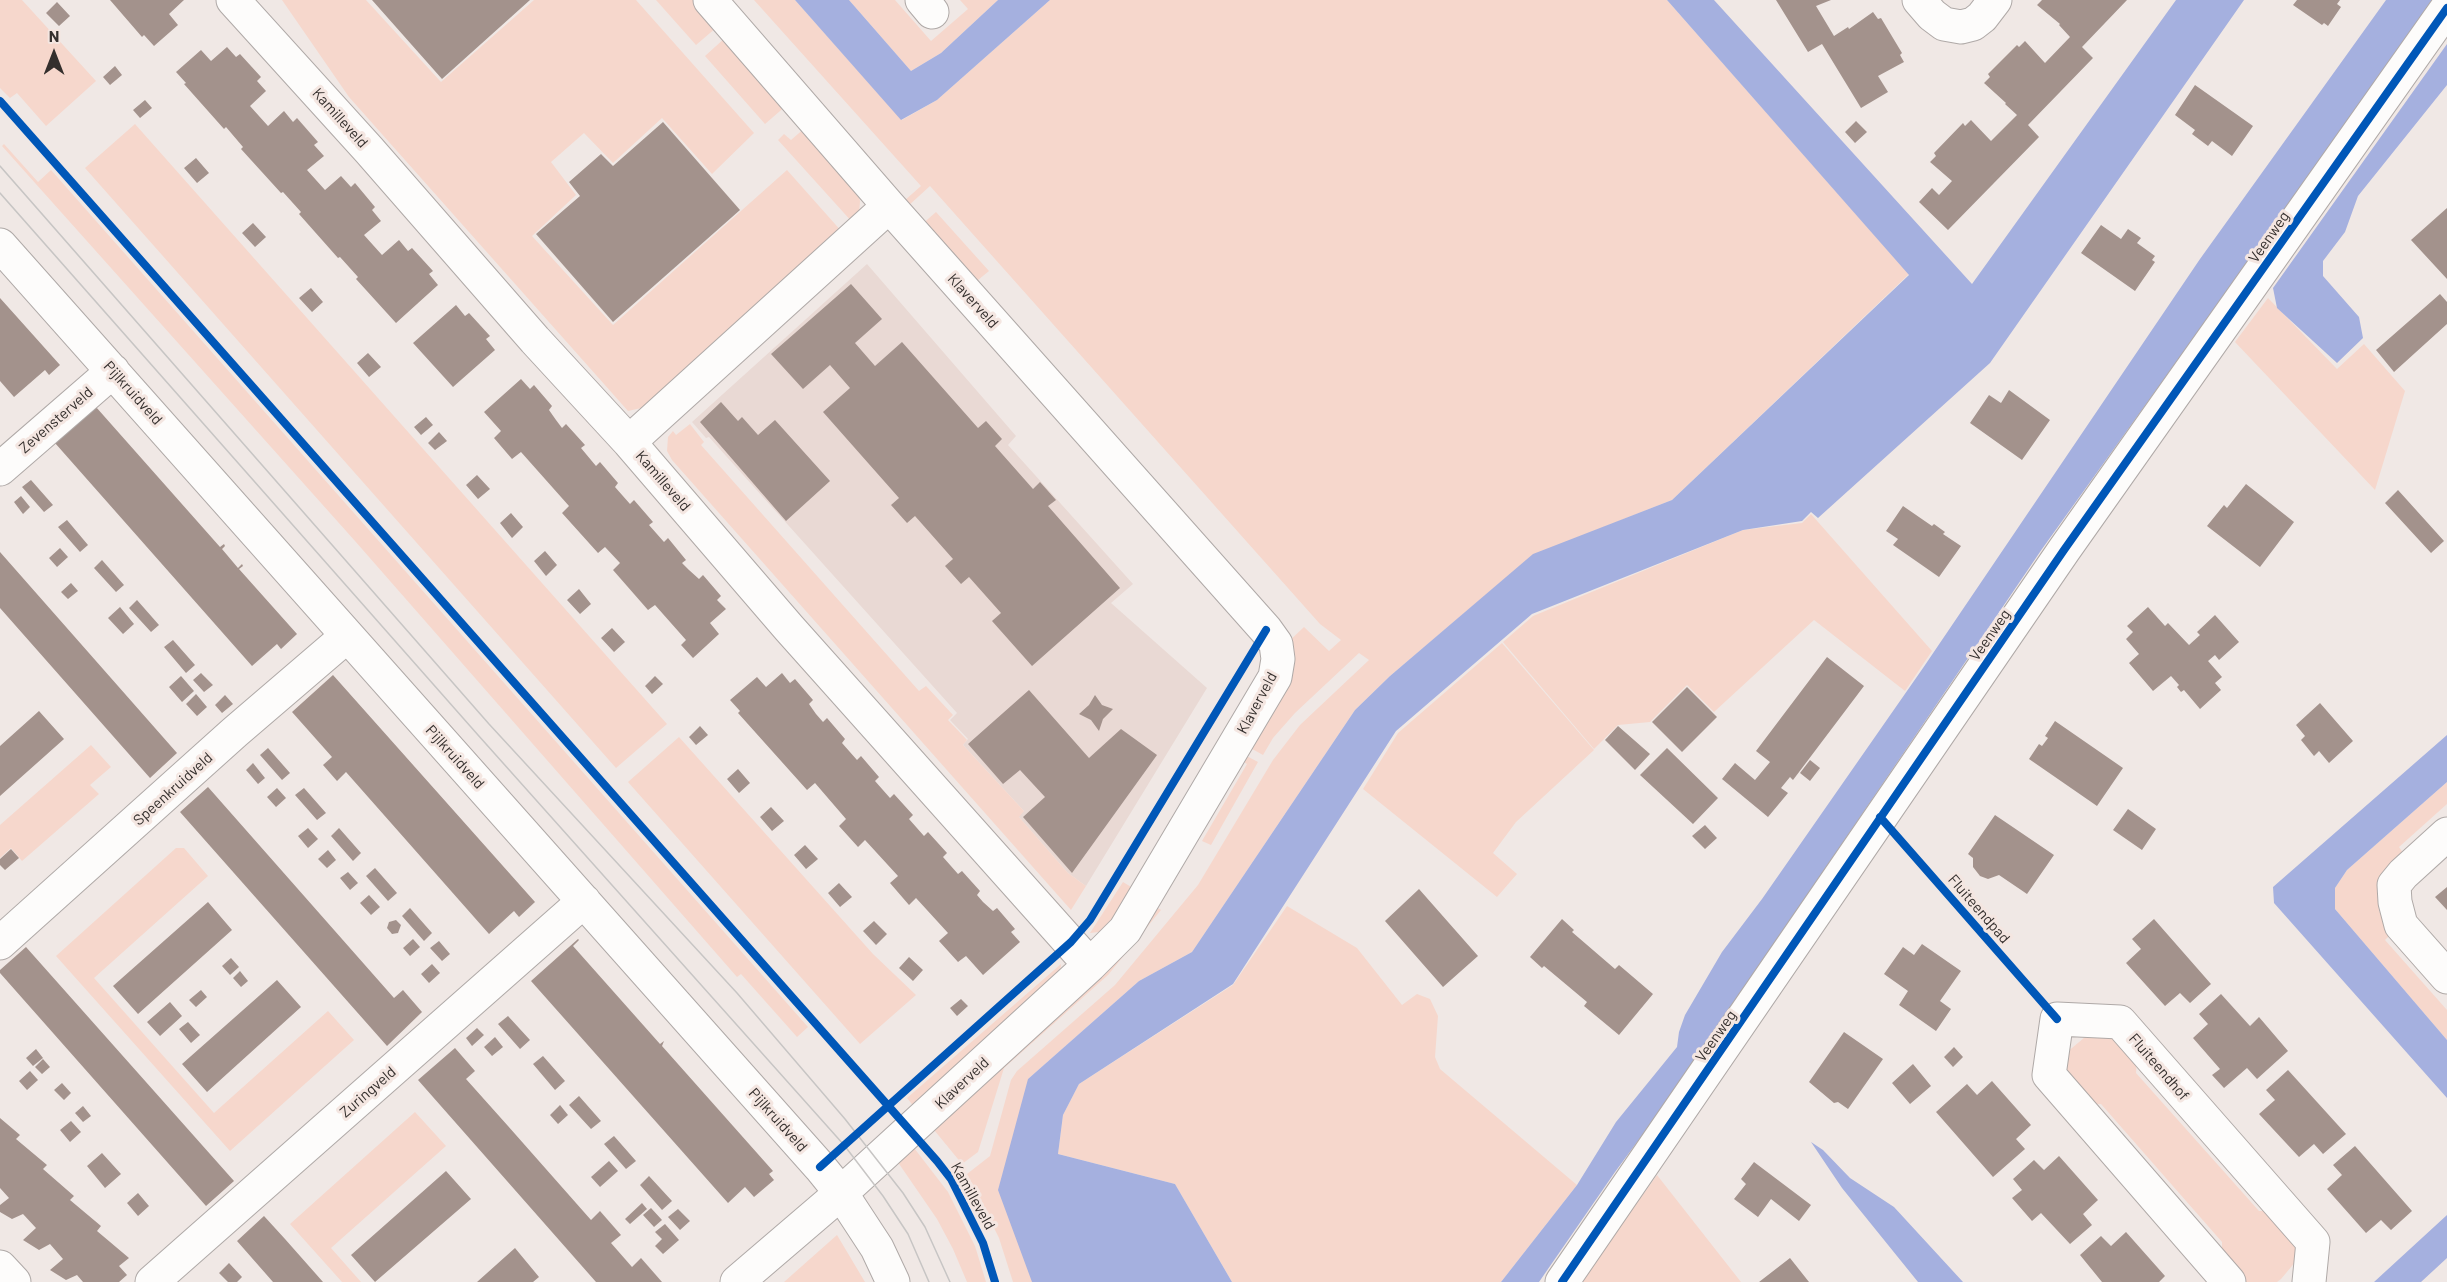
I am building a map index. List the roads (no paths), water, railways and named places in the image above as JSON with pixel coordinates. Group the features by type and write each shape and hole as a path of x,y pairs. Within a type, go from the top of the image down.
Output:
{"street":[{"name":"Kamilleveld","path":"233,0 369,150 535,340 629,442 797,636 1090,965"},
{"name":"Klaverveld","path":"710,0 889,206 1266,630 1276,644 1278,659 1275,677 1125,930 1090,965 841,1193 737,1282"},
{"path":"1919,0 1932,15 1944,24 1961,27 1973,24 1982,17 1995,0"},
{"name":"Veenweg","path":"1562,1282 2064,550 2447,8"},
{"path":"629,442 889,206"},
{"name":"Pijlkruidveld","path":"0,245 841,1193 877,1248 893,1282"},
{"name":"Zevensterveld","path":"0,468 113,371"},
{"name":"Speenkruidveld","path":"0,943 235,732 347,636"},
{"path":"2447,834 2394,885 2394,902 2401,926 2447,977"},
{"name":"Zuringveld","path":"152,1282 473,1002 584,901"},
{"name":"Fluiteendhof","path":"2229,1282 2049,1075 2057,1019 2120,1022 2313,1242 2309,1282"},
{"path":"0,1267 14,1282"}],"water":[{"path":"795,0 849,0 911,71 941,53 998,0 1050,0 937,100 901,120"},
{"path":"1667,0 1714,0 1972,284 2176,0 2244,0 1990,363 1818,518 1811,512 1802,521 1743,530 1532,614 1396,731 1233,984 1079,1084 1063,1115 1058,1154 1175,1184 1232,1282 1032,1282 998,1190 1028,1079 1139,981 1192,952 1355,710 1390,676 1533,554 1672,500 1909,275"},
{"path":"2386,0 2432,0 2360,106 2042,549 1668,1100 1539,1282 1501,1282 1577,1185 1616,1122 1677,1047 1685,1015 1722,952 1762,899 1923,668 2200,259"},
{"path":"2447,44 2447,85 2358,196 2345,232 2323,261 2323,276 2359,317 2363,338 2337,363 2277,308 2273,288"},
{"path":"2447,735 2447,782 2347,870 2335,888 2335,909 2447,1040 2447,1098 2274,903 2273,887"},
{"path":"1811,1142 1823,1150 1850,1178 1894,1207 1963,1282 1918,1282 1842,1188"},
{"path":"2447,1215 2447,1258 2421,1282 2374,1282"}],"tram line":[{"path":"0,166 489,724 737,993 845,1119 903,1193 925,1227 950,1282"},
{"path":"0,193 478,735 844,1145 883,1196 908,1234 929,1282"}]}
